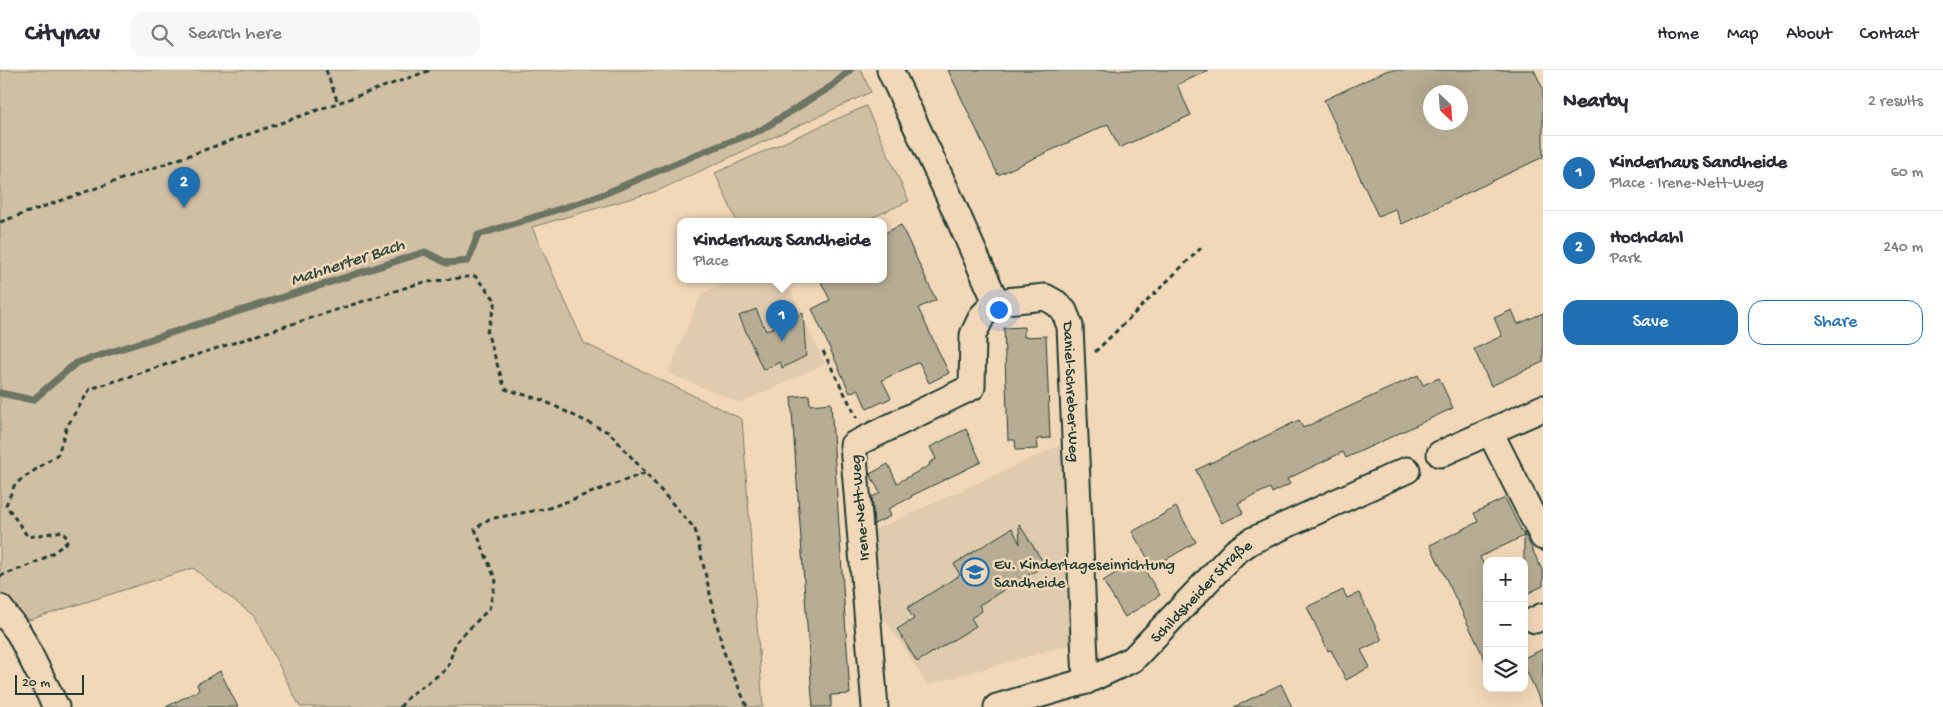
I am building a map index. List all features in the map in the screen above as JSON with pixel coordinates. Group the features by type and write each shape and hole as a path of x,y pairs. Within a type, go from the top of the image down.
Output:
{"street":[{"path":"890,70 996,302"},
{"name":"Daniel-Schreber-Weg","path":"996,302 1045,297 1056,302 1064,311 1070,326 1086,681"},
{"name":"Irene-Nett-Weg","path":"875,707 853,445 972,387 973,335 982,316 996,302"},
{"path":"1440,454 1543,408"},
{"path":"1490,432 1543,538"},
{"name":"Schildsheider Straße","path":"997,707 1027,703 1086,681 1133,659 1235,552 1251,541 1406,470"},
{"path":"0,608 18,633 56,707"}],"path":[{"path":"326,70 338,103"},
{"path":"0,222 431,70"},
{"path":"1073,372 1203,246"},
{"path":"0,576 37,563 54,553 68,541 63,531 28,537 6,506 16,484 58,454 67,426 90,389 420,283 475,276 496,301 487,332 505,389 542,400 610,433 695,529 723,650 748,707"},
{"path":"823,351 867,438"},
{"path":"400,707 409,696 447,669 456,642 489,610 496,581 475,529 489,519 550,508 646,473"}],"shaded area":[{"path":"0,70 861,70 871,92 657,191 532,227 584,343 742,419 763,707 300,707 254,616 193,568 26,621 0,593"},
{"path":"866,106 909,201 871,218 735,218 715,173"},
{"path":"725,283 776,283 781,293 790,289 825,364 740,403 668,373 701,294"},
{"name":"Ev. Kindertageseinrichtung Sandheide","path":"1067,442 1076,643 927,685 882,614 874,530"}],"building":[{"path":"948,70 1209,70 1177,85 1191,115 1119,148 1108,124 998,175"},
{"path":"1388,70 1534,70 1543,89 1543,157 1402,224 1395,209 1378,216 1324,100"},
{"path":"901,225 936,300 918,308 949,373 929,383 919,362 882,380 891,398 867,409 858,389 850,393 812,309 830,300 822,283 887,283 887,232"},
{"path":"756,309 766,331 803,313 806,356 782,368 780,362 763,370 739,316"},
{"path":"1512,310 1518,324 1543,313 1543,362 1491,386 1474,349 1502,336 1494,318"},
{"path":"1024,327 1024,337 1046,336 1050,438 1037,439 1038,449 1016,450 1015,440 1008,440 1004,328"},
{"path":"1418,375 1423,385 1439,378 1453,408 1346,458 1343,452 1287,479 1290,484 1272,493 1270,488 1238,503 1243,513 1222,523 1196,470 1299,420 1303,428"},
{"path":"809,395 810,405 831,403 850,694 831,695 831,707 813,707 812,696 791,397"},
{"path":"966,429 981,462 888,509 891,516 874,524 872,497 880,493 870,474 888,464 897,483 930,465 929,463 936,459 930,447"},
{"path":"1505,498 1524,536 1480,557 1483,563 1483,656 1430,545 1478,522 1474,513"},
{"path":"1176,507 1196,542 1153,567 1132,532"},
{"path":"1019,524 1045,565 979,605 982,611 971,618 976,626 917,662 897,629 914,619 907,608 960,575 954,564 1012,528 1020,544"},
{"path":"1524,532 1543,572 1543,586 1528,593 1528,557 1524,557"},
{"path":"1138,559 1160,595 1125,617 1103,581"},
{"path":"1343,590 1347,598 1359,593 1382,640 1361,650 1370,667 1346,680 1331,650 1328,651 1307,607"},
{"path":"1543,649 1543,707 1528,674 1528,656"},
{"path":"220,671 238,707 166,707 199,690 197,684"},
{"path":"1281,684 1292,707 1234,707"}],"waterway":[{"name":"Mahnerter Bach","path":"0,393 33,400 76,363 425,252 447,263 468,261 478,235 597,197 695,155 761,130 832,86 850,70"}],"place":[{"name":"Hochdahl","path":"184,208"},
{"name":"Kinderhaus Sandheide","path":"782,341"},
{"name":"Ev. Kindertageseinrichtung Sandheide","path":"975,572"}]}
